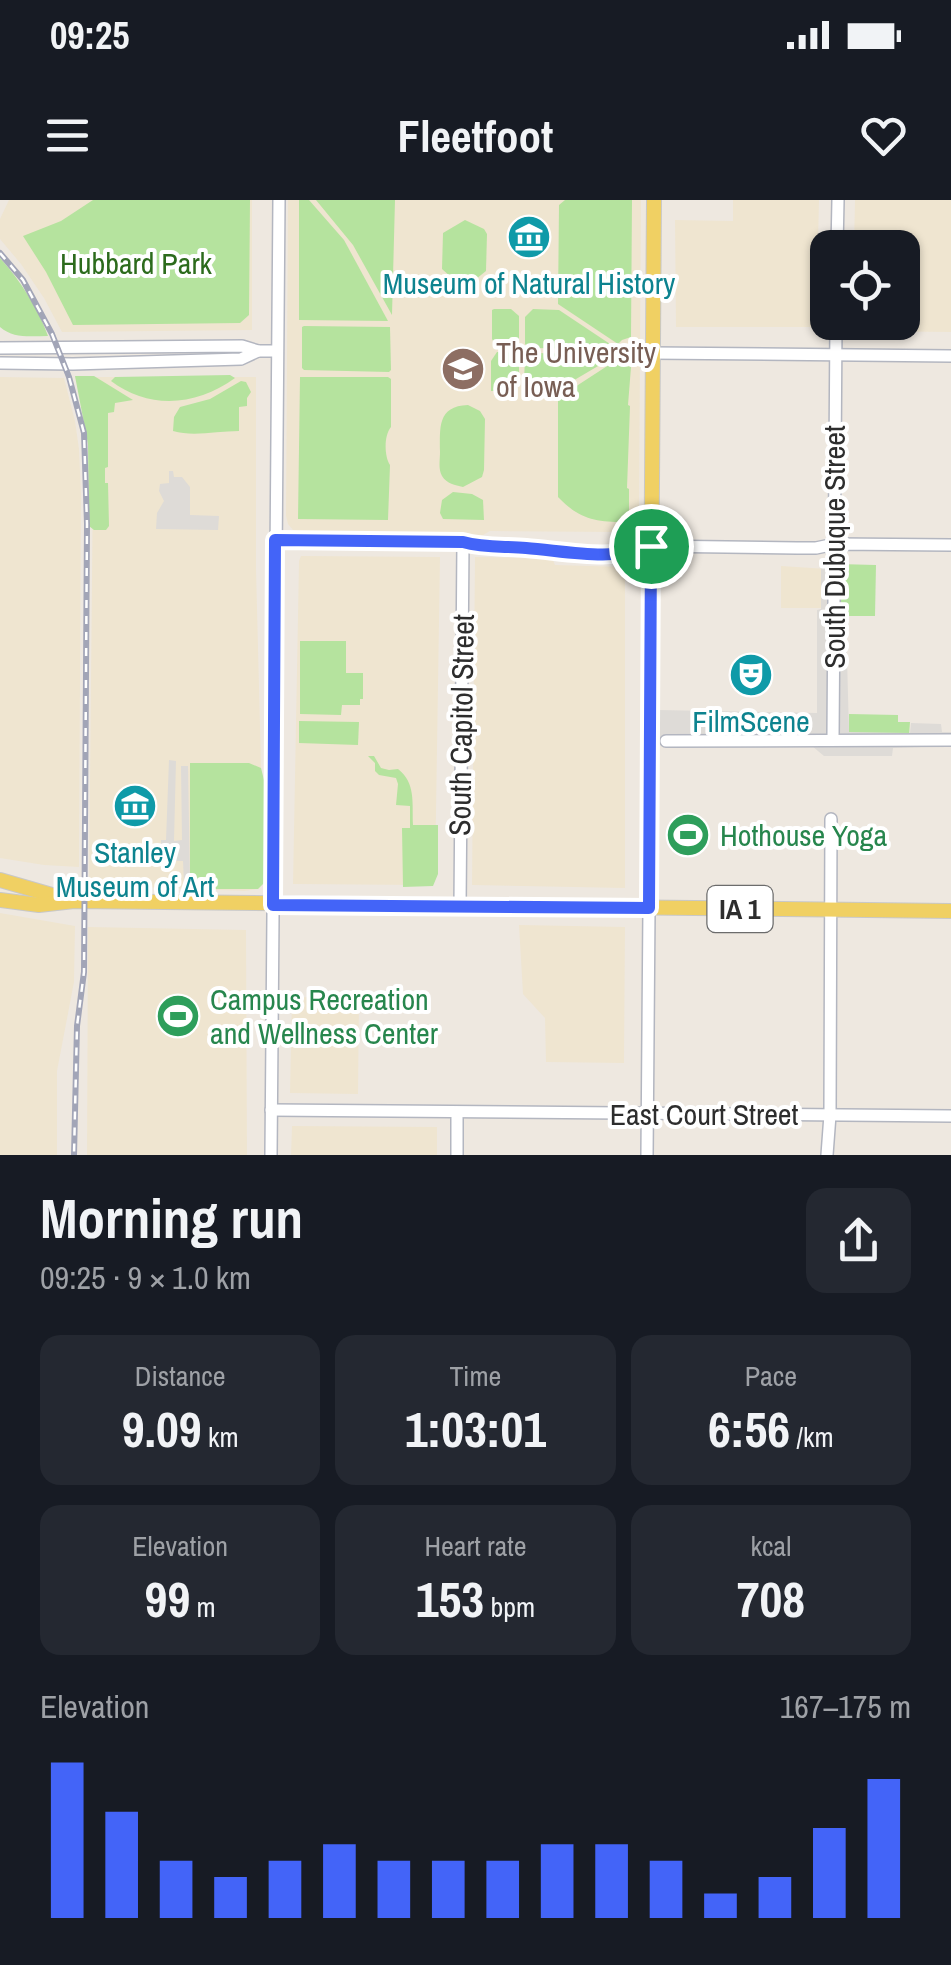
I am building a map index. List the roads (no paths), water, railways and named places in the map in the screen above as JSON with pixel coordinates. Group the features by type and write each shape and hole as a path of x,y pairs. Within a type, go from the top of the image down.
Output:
{"main road":[{"path":"649,908 654,200"},
{"name":"IA 1","path":"0,880 74,901"},
{"name":"IA 1","path":"0,900 39,905 74,901 951,911"}],"street":[{"path":"270,1155 279,200"},
{"path":"837,230 838,200"},
{"name":"South Dubuque Street","path":"833,739 836,340"},
{"path":"0,348 242,346 258,352 278,352"},
{"path":"0,363 241,359 258,352"},
{"path":"652,353 951,356"},
{"path":"275,540 463,542 568,553 633,553 651,546 816,548 834,544 951,544"},
{"name":"South Capitol Street","path":"460,907 463,542"},
{"path":"666,741 951,740"},
{"path":"827,1155 832,819"},
{"path":"646,1155 649,908"},
{"name":"East Court Street","path":"271,1110 951,1116"},
{"path":"457,1112 457,1155"}],"railway":[{"path":"0,253 23,280 52,334 84,433 84,972 77,1026 74,1155"}],"place":[{"name":"Museum of Natural History","path":"529,237"},
{"name":"The University of Iowa","path":"463,369"},
{"name":"FilmScene","path":"751,675"},
{"name":"Stanley Museum of Art","path":"135,806"},
{"name":"Hothouse Yoga","path":"688,835"},
{"name":"Campus Recreation and Wellness Center","path":"178,1016"}],"park label":[{"name":"Hubbard Park","path":"136,263"}]}
